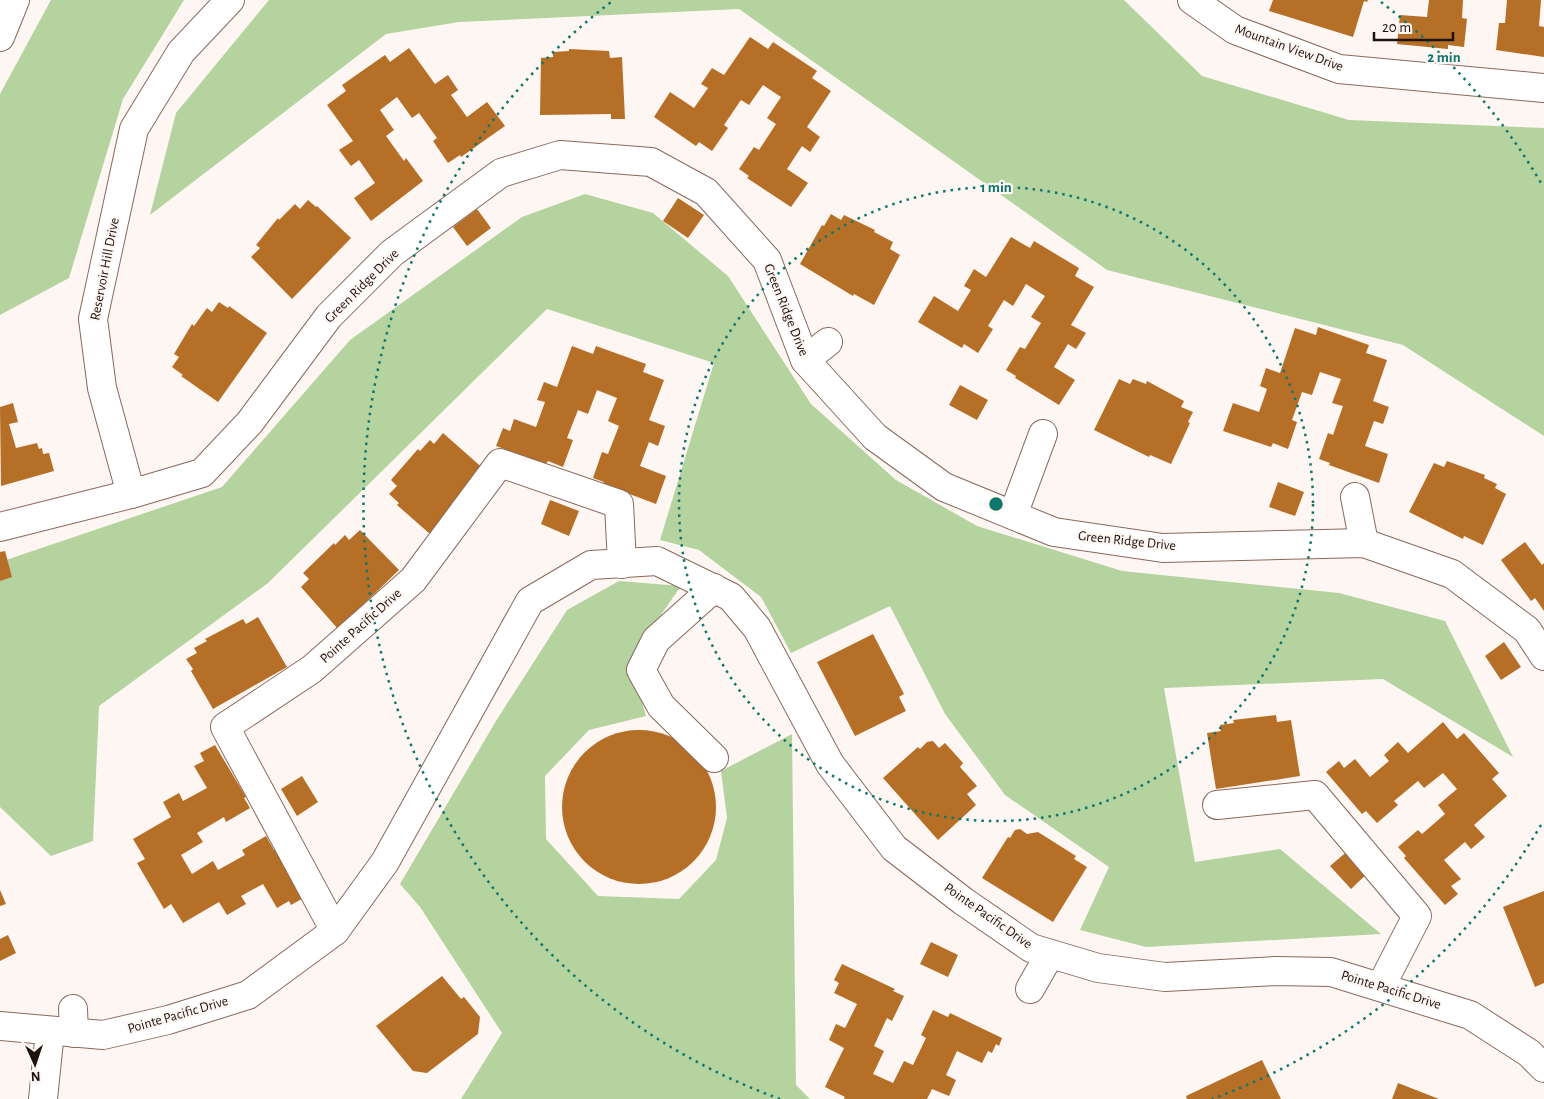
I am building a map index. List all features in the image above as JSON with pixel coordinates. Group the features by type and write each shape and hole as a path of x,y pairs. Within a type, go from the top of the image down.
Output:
{"street":[{"path":"0,37 16,0"},
{"name":"Reservoir Hill Drive","path":"131,494 102,388 92,319 134,129 180,52 230,0"},
{"name":"Mountain View Drive","path":"1192,0 1235,30 1339,69 1544,88"},
{"name":"Green Ridge Drive","path":"131,494 202,473 250,422 329,316 392,253 501,173 560,155 651,162 706,192 767,260 805,360 875,437 944,487 1054,532 1163,548 1364,543 1452,574 1527,630 1544,656"},
{"path":"805,360 828,342"},
{"path":"1013,515 1043,434"},
{"name":"Pointe Pacific Drive","path":"335,931 225,727 312,669 413,580 500,463 619,504 622,564"},
{"path":"0,527 131,494"},
{"path":"1355,497 1364,543"},
{"name":"Pointe Pacific Drive","path":"0,1026 66,1024 103,1035 168,1020 248,995 335,931 386,862 530,601 592,565 657,561 731,597 757,628 830,764 894,848 963,901 1031,948 1098,968 1165,977 1276,971 1331,972 1470,1015 1529,1054 1544,1068"},
{"path":"714,588 656,640 641,670 661,706 714,758"},
{"path":"1217,805 1315,795 1418,916 1381,986"},
{"path":"1030,989 1050,954"},
{"path":"43,1099 66,1024"}],"green space":[{"path":"51,0 184,0 123,99 69,278 0,315 0,94"},
{"path":"269,0 1124,0 1202,76 1349,120 1544,128 1544,436 1403,345 1107,270 739,9 459,22 386,34 150,215 176,113"},
{"path":"585,194 653,213 728,276 811,404 896,480 977,526 1122,571 1339,593 1445,621 1513,757 1383,679 1164,688 1195,862 1280,849 1381,934 1146,947 1080,930 1109,867 1005,795 945,714 890,606 791,653 761,597 699,550 660,540 714,363 547,309 268,583 99,706 93,841 51,856 0,807 0,562 222,487 350,340 522,217"},
{"path":"619,581 681,586 630,659 646,716 589,730 545,776 546,839 598,896 679,899 716,860 727,818 721,771 792,734 796,1085 810,1099 461,1099 502,1033 420,907 400,884 496,721 567,610"}],"building":[{"path":"1273,0 1368,0 1367,2 1364,1 1353,37 1269,11"},
{"path":"1429,0 1463,0 1462,18 1467,19 1464,47 1448,45 1448,49 1397,44 1400,15 1427,17"},
{"path":"1507,0 1541,0 1539,26 1544,27 1544,57 1496,50 1499,23 1505,23"},
{"path":"750,37 768,49 773,42 817,71 812,78 831,91 807,127 820,137 810,152 802,146 787,169 808,183 791,207 747,178 749,176 739,169 754,147 759,150 776,124 767,118 781,97 763,85 749,105 741,100 724,125 728,128 712,151 699,142 696,146 654,117 670,92 694,108 708,88 701,84 712,68 724,75"},
{"path":"409,48 435,84 448,75 458,90 451,95 467,117 487,102 505,126 461,157 460,155 448,163 433,141 437,138 419,113 412,118 397,97 380,110 394,130 386,136 404,161 406,158 423,181 371,221 354,198 375,183 359,160 351,166 339,150 353,141 327,105 346,91 342,85 385,55 390,62"},
{"path":"569,49 609,51 610,58 622,57 625,119 611,119 611,114 540,115 541,58 553,57 553,52 569,51"},
{"path":"678,198 704,215 688,238 663,221"},
{"path":"308,200 351,238 292,299 251,257 260,248 256,245 278,218 279,220 295,204 300,209"},
{"path":"477,209 491,228 467,246 453,227"},
{"path":"831,214 841,220 844,215 875,230 874,232 893,242 890,249 900,255 874,305 854,294 853,296 800,264 822,225 824,226"},
{"path":"1011,237 1030,248 1034,241 1079,268 1075,276 1094,287 1071,325 1086,333 1076,349 1068,344 1054,367 1075,380 1059,405 1015,378 1016,376 1006,370 1020,347 1025,349 1041,323 1031,317 1045,296 1026,284 1013,306 1004,300 988,326 993,329 978,353 964,344 962,348 918,322 934,296 958,311 971,290 964,286 974,269 986,277"},
{"path":"219,302 228,308 229,306 267,333 218,402 181,376 183,375 172,367 179,357 174,354 192,324 194,326 207,308 212,312"},
{"path":"1318,327 1369,345 1366,353 1387,360 1373,401 1389,407 1383,424 1374,421 1365,446 1388,454 1379,483 1329,465 1330,463 1319,459 1328,433 1333,435 1343,406 1332,403 1341,379 1320,372 1312,395 1302,392 1292,420 1297,422 1288,449 1273,443 1271,447 1223,431 1233,403 1259,412 1267,389 1260,386 1266,368 1280,373 1295,328 1316,335"},
{"path":"572,346 593,354 596,346 646,364 643,372 664,380 649,420 665,426 658,446 649,442 640,466 666,476 656,504 603,484 604,482 593,478 602,452 608,454 619,426 608,421 617,398 597,390 588,414 578,410 567,438 573,440 563,467 548,461 546,464 496,446 503,428 510,431 514,419 536,427 545,402 537,400 544,382 557,387"},
{"path":"1119,379 1130,384 1133,379 1146,384 1147,381 1184,401 1181,407 1193,412 1188,422 1190,423 1171,464 1150,455 1149,457 1094,430"},
{"path":"960,385 988,400 977,420 949,405"},
{"path":"13,403 18,422 9,424 16,448 37,443 39,449 42,448 43,454 49,453 54,471 1,486 0,407"},
{"path":"443,433 486,471 430,534 397,505 399,503 389,494 397,486 391,480 418,449 420,451 430,440 434,444"},
{"path":"1447,461 1485,475 1484,478 1497,484 1495,488 1506,494 1483,545 1464,536 1463,539 1409,512 1434,463 1444,467"},
{"path":"1278,482 1304,492 1295,516 1269,507"},
{"path":"550,500 579,511 569,536 541,524"},
{"path":"360,530 399,570 338,629 301,587 309,579 303,573 334,543 335,545 345,535 349,540"},
{"path":"1525,542 1542,565 1544,563 1544,611 1535,598 1531,601 1501,560"},
{"path":"5,551 12,577 0,581 0,552"},
{"path":"258,617 287,667 213,709 186,659 197,653 194,648 207,641 205,639 243,619 246,624"},
{"path":"873,634 904,694 899,697 906,711 855,736 817,662"},
{"path":"1504,642 1521,667 1501,680 1485,656"},
{"path":"1276,715 1277,722 1291,720 1300,776 1216,789 1207,733 1221,731 1220,725 1234,723 1233,720"},
{"path":"1443,722 1457,739 1464,733 1499,773 1492,779 1507,796 1474,825 1485,837 1471,849 1465,842 1444,860 1461,879 1451,886 1458,894 1445,905 1404,858 1406,856 1398,847 1418,830 1422,834 1445,814 1438,805 1457,789 1443,773 1424,788 1418,781 1394,801 1398,805 1377,823 1366,811 1362,814 1326,772 1339,761 1344,768 1355,759 1370,777 1389,761 1384,755 1398,742 1408,753"},
{"path":"639,730 668,736 682,743 693,753 703,764 710,778 716,807 710,836 703,850 693,861 682,871 668,878 639,884 610,878 596,871 585,861 575,850 568,836 562,807 568,778 575,764 585,753 596,743 610,736"},
{"path":"933,741 939,748 945,743 963,763 960,767 977,786 967,794 976,805 938,840 883,778 918,747 920,749 927,742"},
{"path":"215,745 246,797 244,798 250,808 226,822 224,817 197,833 203,842 181,855 192,874 213,861 218,870 245,855 242,850 266,836 274,850 279,848 307,896 291,905 289,901 277,908 263,884 241,896 246,904 227,915 219,902 183,923 171,904 164,909 137,863 145,859 133,839 171,817 163,802 179,793 183,801 207,788 194,766 204,761 200,753"},
{"path":"302,776 318,802 297,816 281,789"},
{"path":"1020,829 1027,834 1038,832 1076,856 1074,859 1087,867 1053,922 982,878 1008,837 1010,838 1015,830"},
{"path":"1350,849 1370,871 1351,889 1330,866"},
{"path":"0,890 6,904 0,906"},
{"path":"1544,891 1544,983 1535,987 1503,907"},
{"path":"8,935 16,953 0,961 0,939"},
{"path":"931,942 958,955 948,977 920,964"},
{"path":"842,964 895,989 893,991 904,996 892,1021 887,1018 874,1046 884,1051 873,1074 893,1083 904,1061 913,1065 926,1038 921,1035 933,1010 948,1017 950,1013 1002,1038 999,1046 996,1044 992,1053 988,1051 982,1063 957,1051 946,1075 956,1080 949,1096 932,1089 927,1099 844,1099 845,1097 825,1087 844,1048 829,1040 836,1024 845,1028 857,1004 834,993 839,983 834,980"},
{"path":"442,976 461,999 464,997 480,1017 478,1034 427,1073 413,1071 376,1026"},
{"path":"1262,1060 1281,1099 1187,1099 1186,1096"},
{"path":"1398,1083 1439,1099 1392,1099"}]}
